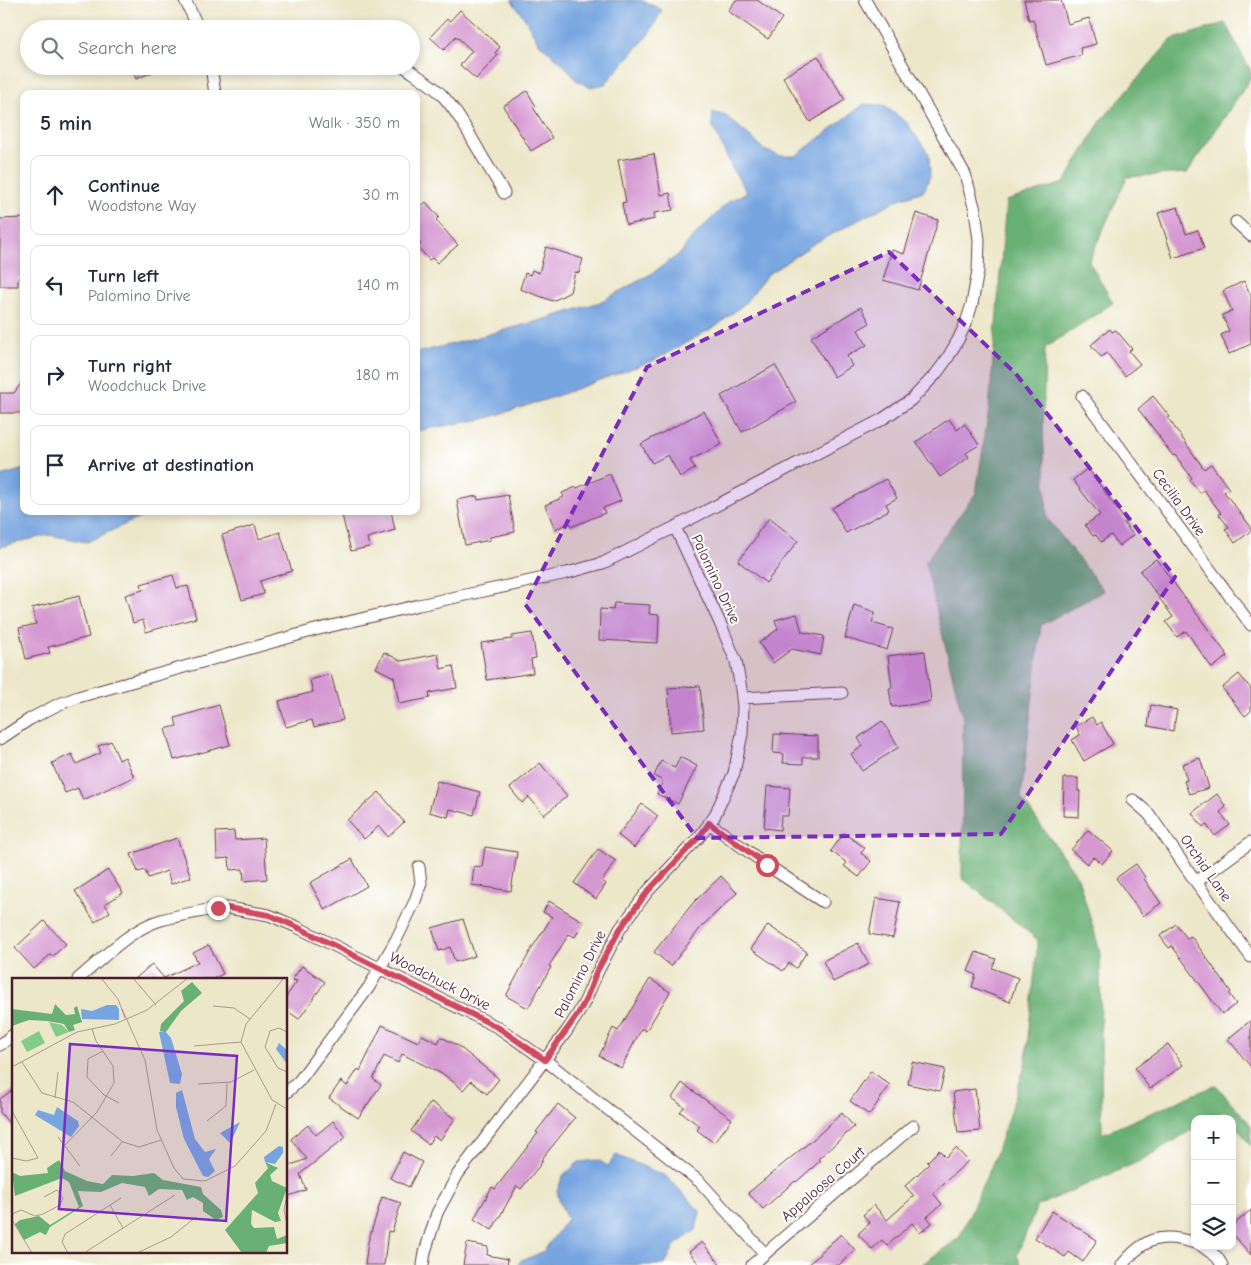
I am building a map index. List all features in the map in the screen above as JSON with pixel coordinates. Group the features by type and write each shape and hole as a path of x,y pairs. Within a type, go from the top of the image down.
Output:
{"street":[{"path":"185,0 195,20"},
{"path":"0,738 30,719 78,697 316,630 419,605 567,573 603,563 881,420 911,400 936,374 947,359 966,323 972,304 978,271 979,240 976,210 965,174 865,0"},
{"path":"212,75 214,90"},
{"path":"416,75 440,93 452,107 504,193"},
{"path":"1236,222 1251,236"},
{"name":"Cecilia Drive","path":"1082,396 1251,625"},
{"name":"Palomino Drive","path":"423,1265 437,1213 458,1174 578,1014 596,973 620,929 648,891 700,836 714,817 734,772 742,734 742,698 736,662 675,527"},
{"path":"742,698 842,693"},
{"name":"Orchid Lane","path":"1133,800 1149,814 1251,957"},
{"path":"709,823 822,902"},
{"path":"1196,882 1251,842"},
{"path":"288,1091 299,1081 369,987 396,940 415,901 421,883 419,867"},
{"name":"Woodchuck Drive","path":"79,978 124,940 159,920 218,908 269,915 297,927 499,1028 545,1060 700,1182 765,1254"},
{"path":"0,1045 12,1036"},
{"name":"Appaloosa Court","path":"752,1265 913,1126"},
{"path":"1122,1265 1132,1254 1151,1240 1168,1237 1191,1242"},
{"path":"1207,1250 1217,1257 1222,1265"}],"highlighted area":[{"path":"889,252 1016,374 1175,577 1001,834 697,838 525,604 647,367"}],"green space":[{"path":"1225,23 1251,71 1251,78 1187,173 1127,177 1089,261 1113,303 1045,348 1043,427 1047,518 1104,591 1041,625 1021,798 1078,877 1100,951 1102,1134 1216,1085 1251,1125 1251,1146 1236,1125 1236,1115 1229,1115 1225,1110 1217,1115 1191,1115 1191,1130 1140,1161 1037,1206 1017,1255 1021,1265 921,1265 959,1238 994,1160 1025,1066 1038,940 962,878 963,719 925,562 976,493 989,409 1006,201 1064,183 1100,122 1171,40"}],"water":[{"path":"511,0 641,0 662,10 649,34 605,84 589,87 576,80 566,67 538,42 524,17"},
{"path":"864,104 883,105 906,122 929,154 930,176 924,191 899,199 815,243 767,275 745,303 718,325 655,360 551,398 484,419 420,430 420,352 549,318 600,302 651,274 681,253 688,242 729,201 747,192 734,172 712,125 713,112 726,116 764,150 780,156 796,156"},
{"path":"20,470 20,515 145,515 87,542 49,535 0,547 0,476"},
{"path":"616,1155 666,1176 700,1211 696,1230 674,1246 665,1265 518,1265 521,1260 544,1251 567,1219 557,1191 563,1176 579,1162 598,1160 608,1166"}],"building":[{"path":"736,0 757,0 782,18 768,39 728,11"},
{"path":"1024,0 1061,0 1068,24 1089,18 1096,44 1080,48 1082,55 1046,65 1033,19 1029,20"},
{"path":"460,10 500,47 495,53 498,55 476,79 460,65 472,51 456,36 444,50 430,37 447,19 450,21"},
{"path":"818,56 845,100 810,122 783,77"},
{"path":"134,75 146,75 136,79"},
{"path":"527,91 536,106 533,107 552,138 531,151 503,106"},
{"path":"654,154 661,195 670,193 673,210 654,213 655,219 626,225 622,203 626,202 618,160"},
{"path":"426,202 439,217 436,220 458,245 437,263 432,258 429,260 420,249 420,207"},
{"path":"1178,207 1186,234 1198,230 1204,248 1173,258 1158,213"},
{"path":"916,213 938,220 918,290 883,280 892,250 904,254"},
{"path":"20,218 20,278 18,278 18,286 0,286 0,219"},
{"path":"546,247 583,259 579,273 575,272 570,292 553,301 520,289 525,273 530,275 532,270 539,273"},
{"path":"1244,281 1251,296 1251,344 1229,354 1221,335 1229,331 1222,315 1232,311 1223,291"},
{"path":"861,307 870,323 858,330 867,345 847,356 852,366 834,377 811,337"},
{"path":"1110,329 1112,332 1116,330 1132,349 1129,351 1140,364 1125,376 1107,353 1101,357 1091,345"},
{"path":"775,365 796,402 742,432 721,396"},
{"path":"20,385 20,413 0,413 0,393 14,393"},
{"path":"1153,396 1170,417 1168,418 1204,469 1211,464 1229,489 1224,492 1251,527 1251,531 1235,543 1225,529 1229,527 1219,515 1221,513 1204,490 1200,493 1190,480 1192,478 1138,409"},
{"path":"704,411 722,444 690,460 695,469 680,477 668,455 652,463 641,444"},
{"path":"949,419 957,430 965,424 979,445 966,453 969,457 940,477 916,442"},
{"path":"1088,468 1133,535 1119,546 1111,535 1101,542 1096,535 1093,536 1085,525 1100,515 1073,480"},
{"path":"610,474 621,501 603,508 605,513 571,527 571,523 555,529 545,505 564,497 562,493"},
{"path":"886,479 897,498 886,504 889,510 846,533 832,508"},
{"path":"508,495 515,532 465,545 457,500 477,496 478,500"},
{"path":"342,515 392,515 395,530 367,538 369,547 351,551"},
{"path":"769,518 798,541 766,583 738,561"},
{"path":"255,525 259,539 280,532 292,571 260,581 264,594 242,600 222,535"},
{"path":"1156,559 1228,656 1212,668 1186,631 1177,637 1166,622 1173,617 1140,571"},
{"path":"173,575 177,588 188,586 196,618 146,632 143,620 133,623 125,595 143,590 141,584"},
{"path":"79,596 89,637 48,647 50,653 26,659 19,628 36,624 32,608"},
{"path":"614,603 650,605 649,614 659,615 658,643 599,640 600,609 613,610"},
{"path":"854,605 875,612 872,623 893,629 887,650 845,638"},
{"path":"797,614 802,632 824,636 821,655 792,649 773,663 759,643 778,629 775,620"},
{"path":"532,633 536,658 531,659 533,673 487,680 481,643 512,639 512,636"},
{"path":"925,651 931,702 892,707 889,688 892,688 888,656"},
{"path":"384,652 401,661 438,654 441,669 453,666 457,688 429,693 430,698 399,704 394,677 376,668"},
{"path":"331,674 343,720 314,727 312,720 286,727 279,701 313,692 310,680"},
{"path":"1239,674 1251,689 1251,711 1245,716 1222,688"},
{"path":"700,686 704,729 671,732 668,688"},
{"path":"219,705 230,745 174,760 165,729 177,726 175,718"},
{"path":"1151,705 1177,710 1173,731 1148,726"},
{"path":"1092,717 1097,725 1101,722 1113,744 1084,761 1072,740 1080,735 1076,726"},
{"path":"882,721 899,747 862,771 851,754 863,746 858,738"},
{"path":"774,734 818,736 818,757 803,757 803,764 783,763 784,754 773,753"},
{"path":"111,741 119,760 125,757 134,777 83,800 78,788 65,793 52,763 72,754 76,764 101,753 98,746"},
{"path":"680,757 697,766 678,804 657,794 663,781 654,776 661,761 675,768"},
{"path":"1200,758 1209,788 1189,794 1184,781 1187,780 1182,764"},
{"path":"540,763 567,796 544,815 529,797 522,803 510,788"},
{"path":"1064,778 1078,778 1078,791 1080,791 1079,817 1063,816"},
{"path":"437,781 480,792 474,815 450,809 448,817 429,812"},
{"path":"767,786 790,788 788,816 781,816 780,830 764,828"},
{"path":"379,792 404,822 388,837 379,826 364,839 347,820"},
{"path":"1217,794 1226,807 1220,812 1230,825 1215,836 1206,824 1203,827 1192,813"},
{"path":"642,804 658,816 634,848 618,835"},
{"path":"1088,830 1113,851 1102,864 1093,857 1087,864 1071,850"},
{"path":"234,831 235,840 264,838 267,879 244,881 243,869 230,870 229,858 217,859 216,832"},
{"path":"844,833 865,848 861,853 871,861 859,877 844,866 847,863 831,851"},
{"path":"177,838 191,877 171,884 167,871 148,878 145,870 138,872 131,854"},
{"path":"485,847 517,852 511,891 472,885 474,866 482,867"},
{"path":"598,849 616,861 602,881 606,884 596,899 574,883"},
{"path":"352,859 367,886 325,910 310,883"},
{"path":"1136,864 1161,903 1143,916 1116,878"},
{"path":"108,870 123,893 105,904 110,912 95,922 75,891"},
{"path":"721,876 737,893 702,926 671,966 654,952 693,903"},
{"path":"876,898 900,902 893,938 869,934"},
{"path":"549,901 584,922 575,937 569,934 549,966 551,967 528,1008 506,996 532,948 552,917 543,912"},
{"path":"463,919 475,956 455,962 450,947 439,951 432,928"},
{"path":"44,921 66,944 52,957 51,954 34,969 15,948"},
{"path":"1176,924 1187,938 1191,936 1231,992 1229,994 1236,1004 1222,1014 1172,946 1169,948 1160,936"},
{"path":"768,925 807,952 796,968 789,963 783,971 751,949"},
{"path":"858,943 869,964 833,982 823,961"},
{"path":"209,945 223,974 215,978 164,978 198,962 193,953"},
{"path":"976,952 996,959 992,968 1018,978 1010,1002 972,987 976,975 968,971"},
{"path":"152,964 164,978 136,978"},
{"path":"302,966 325,982 299,1019 288,1011 288,994 297,981 292,980"},
{"path":"650,979 670,992 646,1031 642,1028 621,1068 599,1056 613,1028 618,1031"},
{"path":"1251,1020 1251,1067 1228,1039"},
{"path":"382,1025 418,1042 422,1035 438,1043 441,1037 457,1045 499,1079 487,1094 471,1081 463,1090 446,1076 402,1054 398,1063 384,1056 373,1079 381,1085 358,1118 329,1098 341,1081 347,1086 358,1069 360,1071"},
{"path":"1168,1044 1183,1065 1150,1089 1135,1068"},
{"path":"912,1062 945,1069 940,1091 908,1084"},
{"path":"871,1071 890,1085 869,1115 850,1101"},
{"path":"682,1083 732,1119 714,1143 697,1130 700,1126 680,1112 684,1107 672,1098"},
{"path":"975,1089 980,1131 958,1133 953,1092"},
{"path":"12,1090 12,1127 0,1112 0,1099"},
{"path":"431,1102 455,1119 440,1140 434,1136 428,1144 411,1131"},
{"path":"558,1104 575,1118 541,1160 543,1161 521,1189 517,1186 492,1230 474,1219 492,1187 495,1189"},
{"path":"842,1113 854,1127 818,1159 820,1161 763,1209 748,1193"},
{"path":"333,1121 346,1137 300,1174 306,1190 288,1196 288,1166 307,1159 291,1139 308,1125 316,1135"},
{"path":"956,1148 968,1161 933,1193 942,1204 927,1217 932,1223 920,1233 912,1223 887,1246 882,1240 872,1249 858,1234 870,1223 863,1215 874,1205 887,1220 914,1196 905,1186 929,1164 927,1162 939,1150 946,1157"},
{"path":"403,1152 422,1162 409,1187 390,1178"},
{"path":"382,1197 401,1203 392,1232 388,1231 384,1265 365,1265 368,1242"},
{"path":"1251,1210 1251,1255 1236,1238 1236,1223"},
{"path":"1052,1211 1097,1240 1083,1262 1069,1252 1065,1257 1035,1238"},
{"path":"841,1234 855,1250 839,1265 807,1265 821,1254"},
{"path":"702,1242 721,1265 700,1265 689,1252"},
{"path":"467,1243 488,1247 487,1255 508,1259 507,1265 463,1265"}],"route":[{"path":"218,908 269,915 297,927 499,1028 545,1060 578,1014 596,973 620,929 648,891 700,836 709,823 767,865"}]}
